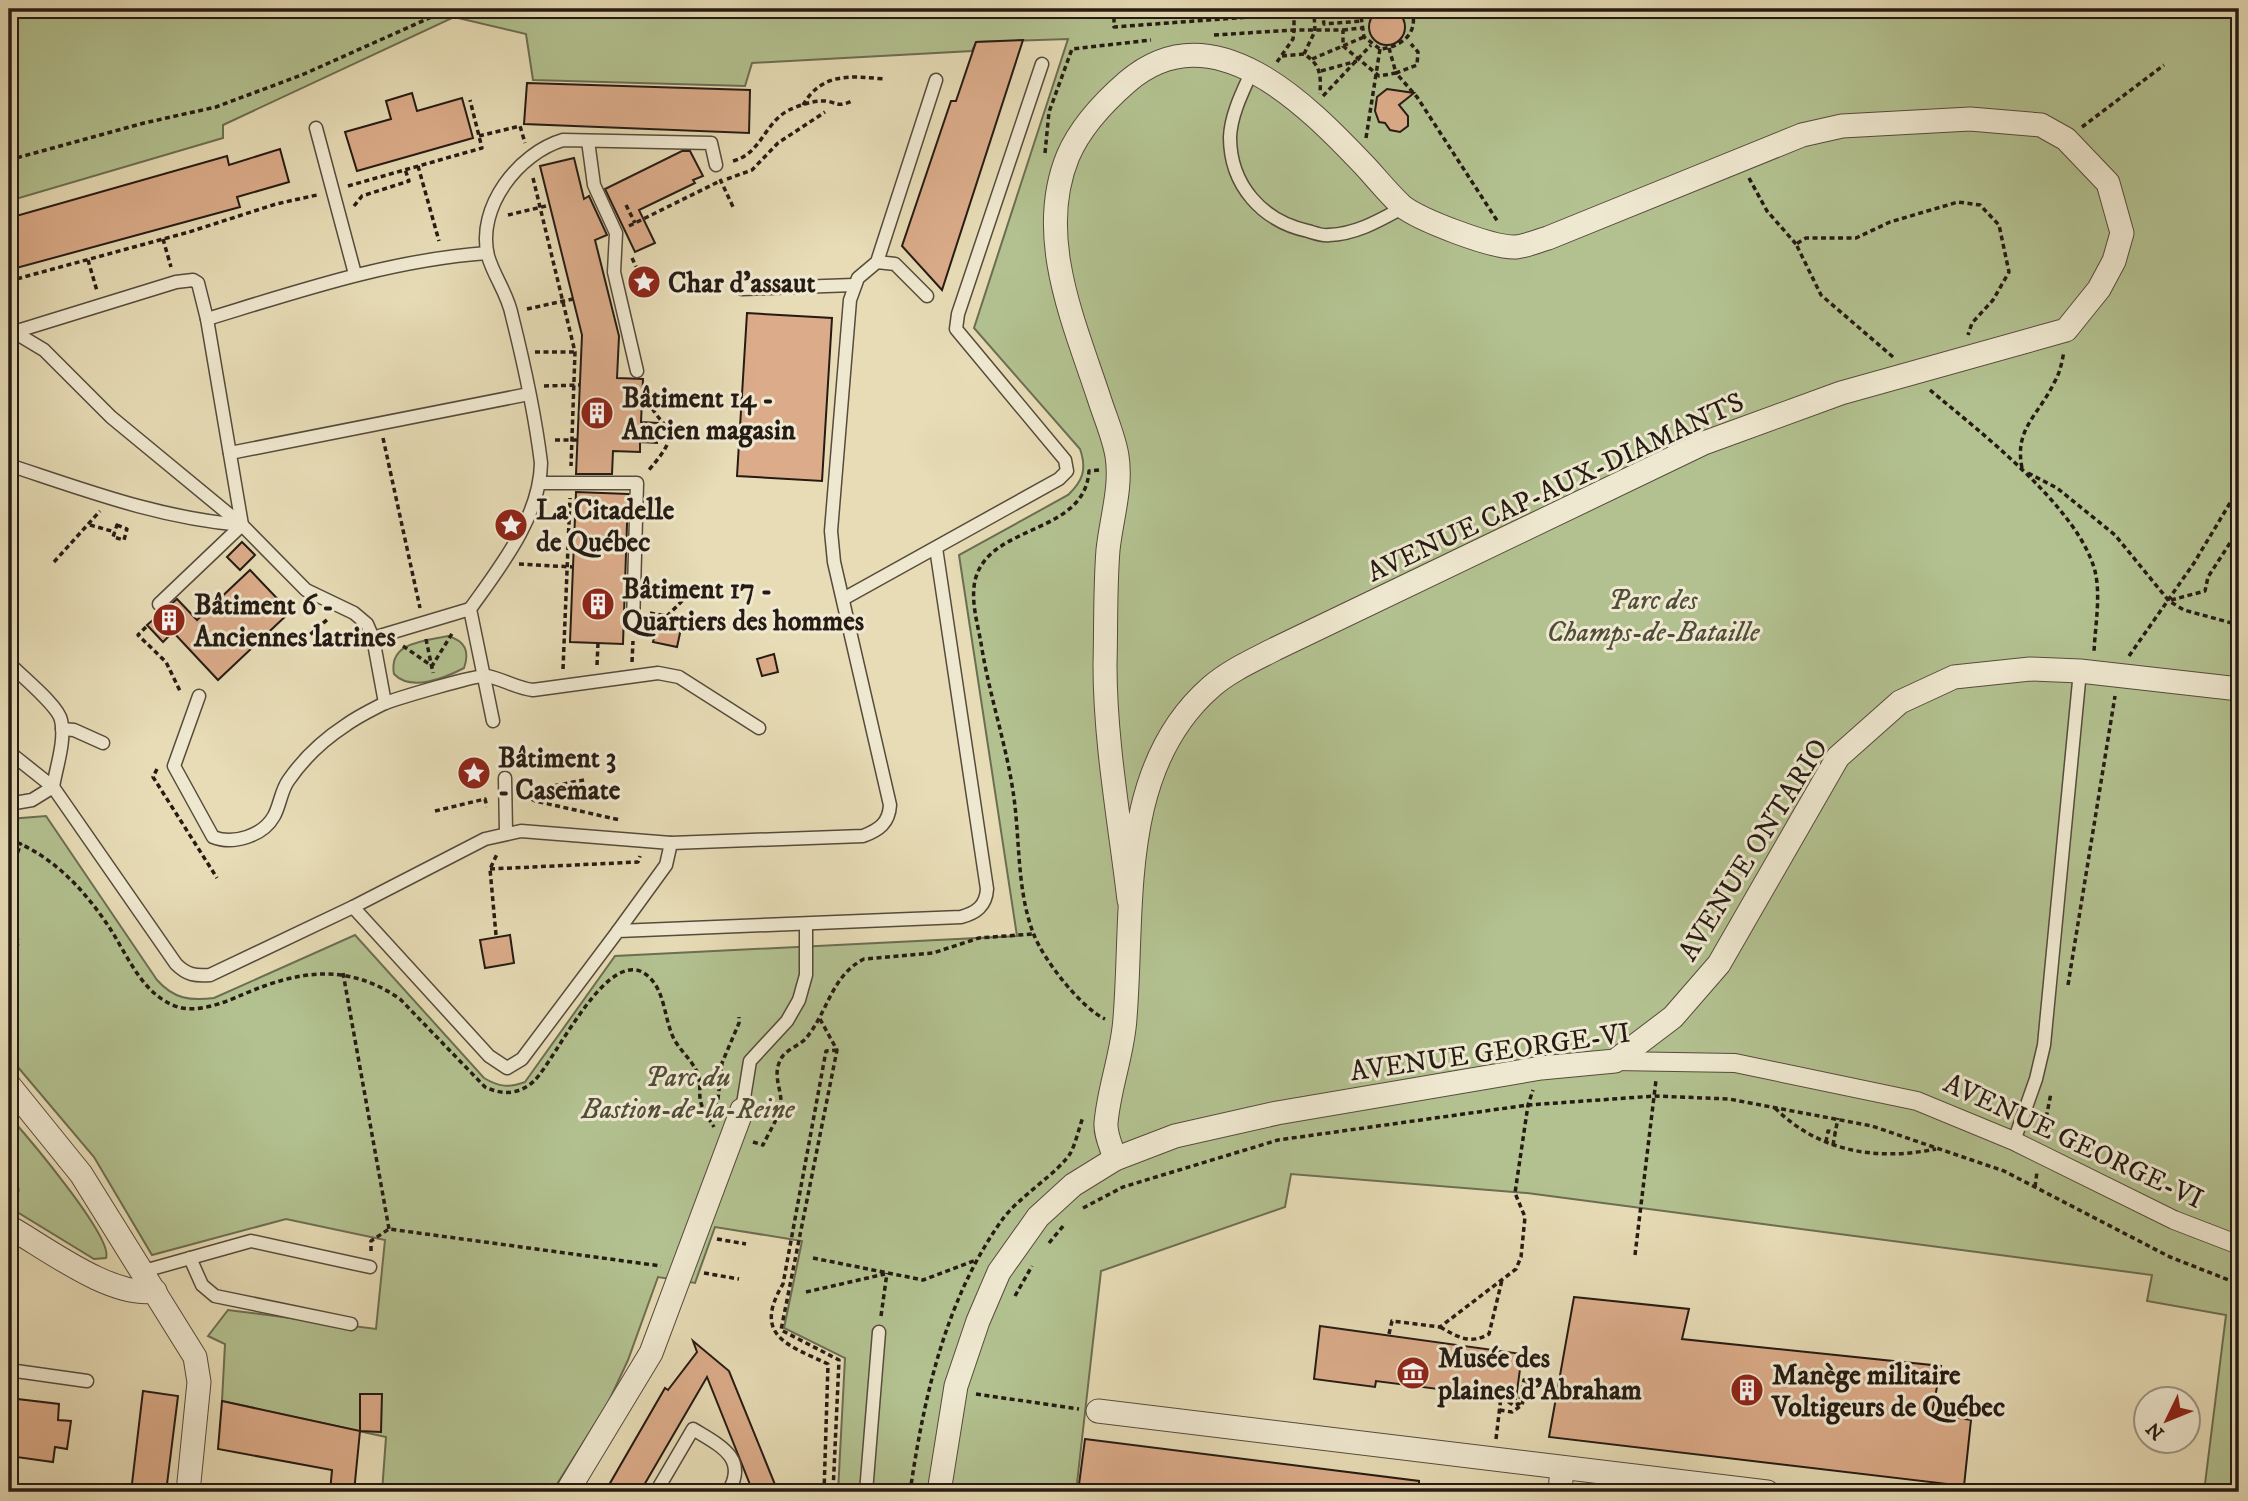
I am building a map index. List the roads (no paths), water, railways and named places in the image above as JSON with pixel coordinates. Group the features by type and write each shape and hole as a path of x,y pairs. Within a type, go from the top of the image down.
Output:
{"street":[{"name":"AVENUE CAP-AUX-DIAMANTS","path":"1115,1159 1106,1125 1124,1034 1129,900 1139,824 1150,786 1178,726 1213,685 1275,649 1704,443 1840,393 2066,330 2099,289 2114,261 2122,233 2108,183 2066,139 2041,125 1970,119 1842,126 1802,135 1599,219 1514,247 1472,237 1404,207 1310,111 1252,71 1229,60 1201,55 1168,60 1139,72 1095,114 1070,152 1061,174 1056,208 1056,247 1068,305 1117,454 1117,491 1108,554 1105,669 1129,900"},
{"name":"AVENUE ONTARIO","path":"1615,1061 1674,1017 1719,964 1838,757 1900,702 1954,677 2030,669 2087,671 2239,690"},
{"name":"AVENUE GEORGE-VI","path":"939,1492 956,1386 978,1321 999,1272 1038,1217 1073,1185 1115,1159 1175,1136 1277,1113 1541,1068 1658,1059 1735,1063 1917,1101 2014,1141 2175,1220 2239,1245"},
{"path":"9,1085 81,1174 187,1342 198,1369 188,1492"},
{"path":"567,1492 651,1353 742,1110"},
{"path":"9,1227 105,1282 138,1294 150,1281"},
{"path":"1098,1411 1767,1492"},
{"path":"1560,1492 1562,1468"}],"lane":[{"path":"843,599 1059,480 1067,471 1065,460 956,328 958,314 1042,64"},
{"path":"1252,71 1236,109 1230,135 1234,172 1255,205 1287,226 1327,236 1359,230 1404,207"},
{"path":"9,752 53,787 184,972 197,976 210,975 500,834 522,831 671,842 863,836 883,826 890,815 890,804 834,562 831,531 846,337 854,285 877,262 936,80"},
{"path":"316,128 355,274"},
{"path":"378,637 470,609 519,534 541,483 538,440 512,312 487,253 492,214 510,177 528,156 547,145 563,140 711,143 716,165"},
{"path":"588,141 594,185 616,233 614,272 637,371"},
{"path":"207,319 355,274 444,257 487,253"},
{"path":"877,262 895,264 927,296"},
{"path":"12,332 176,282 192,280 198,284 207,319 242,525"},
{"path":"742,289 854,285"},
{"path":"12,332 44,350 111,417 242,525 306,590 354,613 367,624 378,637 385,704"},
{"path":"230,453 528,391"},
{"path":"9,465 111,499 191,521 242,525"},
{"path":"541,483 637,483 634,625"},
{"path":"159,604 242,525"},
{"path":"618,930 806,925 961,917 974,913 986,900 936,548"},
{"path":"470,609 493,721"},
{"path":"9,663 54,708 61,718 62,729 53,787 32,800 9,804"},
{"path":"2014,1141 2044,1045 2087,671"},
{"path":"199,696 174,766 213,836 225,842 239,840 262,828 273,817 286,784 317,746 345,725 385,704 484,675 516,688 533,690 658,673 679,677 759,728"},
{"path":"62,729 74,730 103,743"},
{"path":"500,834 505,778"},
{"path":"353,907 489,1056 507,1068 513,1066 530,1049 666,865 671,842"},
{"path":"742,1110 750,1061 756,1051 787,1021 799,1000 806,975 806,925"},
{"path":"150,1281 190,1258 251,1241 370,1267"},
{"path":"190,1258 202,1286 215,1296 351,1324"},
{"path":"866,1492 879,1332"},
{"path":"9,1370 87,1381"},
{"path":"656,1492 693,1429 725,1448 736,1469 736,1478 728,1492"}],"place":[{"name":"Char d'assaut","path":"644,282"},
{"name":"Bâtiment 14 - Ancien magasin","path":"597,413"},
{"name":"La Citadelle de Québec","path":"511,525"},
{"name":"Bâtiment 17 - Quartiers des hommes","path":"598,604"},
{"name":"Bâtiment 6 - Anciennes latrines","path":"169,620"},
{"name":"Bâtiment 3 - Casemate","path":"474,773"},
{"name":"Musée des plaines d'Abraham","path":"1413,1373"},
{"name":"Manège militaire Voltigeurs de Québec","path":"1747,1390"}],"park label":[{"name":"Parc des Champs-de-Bataille","path":"1653,615"},
{"name":"Parc du Bastion-de-la-Reine","path":"688,1092"}]}
